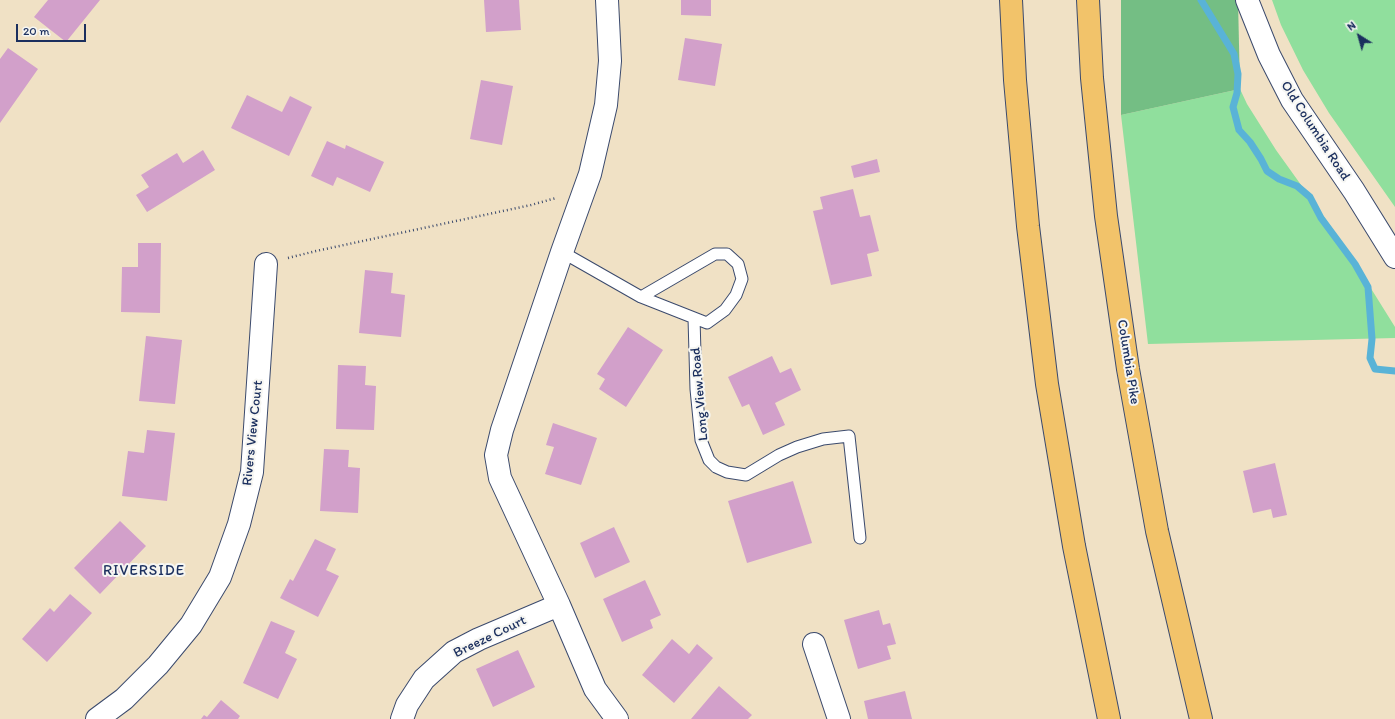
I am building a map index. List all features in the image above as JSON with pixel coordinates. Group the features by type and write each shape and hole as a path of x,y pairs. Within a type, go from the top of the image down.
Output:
{"highway":[{"path":"999,0 1015,80"},
{"path":"1011,0 1015,80 1028,226 1047,384 1074,546 1109,719"},
{"path":"1081,0 1092,78"},
{"name":"Columbia Pike","path":"1088,0 1092,78 1106,216 1130,376 1157,531 1201,719"}],"street":[{"path":"607,0 610,61 606,105 590,174 502,430 496,455 500,478 596,689 617,719"},
{"name":"Old Columbia Road","path":"1247,0 1269,55 1292,100 1354,191 1395,256"},
{"name":"Rivers View Court","path":"97,719 124,699 158,666 191,625 220,577 239,524 252,472 266,264"},
{"name":"Breeze Court","path":"402,719 407,705 424,679 454,652 479,639 559,605"},
{"path":"814,644 839,719"}],"lane":[{"path":"562,252 641,297 707,323 725,310 736,294 742,279 738,264 727,254 715,254 641,297"},
{"name":"Long View Road","path":"694,318 696,389 701,440 709,460 716,467 727,472 746,475 779,455 798,447 823,439 849,436 860,538"}],"path":[{"path":"266,264 316,251 531,205 556,198"}],"green space":[{"path":"1121,0 1238,0 1240,89 1121,115"},
{"path":"1272,0 1395,0 1395,207 1329,113 1303,70 1281,25"},
{"path":"1240,89 1247,104 1276,150 1342,242 1395,327 1395,338 1148,344 1121,115"}],"building":[{"path":"48,0 100,0 66,42 34,17"},
{"path":"484,0 519,0 521,30 486,32"},
{"path":"681,0 711,0 711,16 681,15"},
{"path":"685,38 722,44 715,86 678,80"},
{"path":"8,48 38,69 0,123 0,59"},
{"path":"481,80 513,86 502,145 470,139"},
{"path":"247,95 282,112 290,96 312,107 289,156 231,128"},
{"path":"327,141 345,149 346,145 384,162 370,192 337,177 333,186 311,176"},
{"path":"203,150 215,170 147,212 136,195 149,187 141,175 177,153 183,163"},
{"path":"877,159 880,172 854,178 851,166"},
{"path":"853,189 860,217 870,215 879,251 867,254 872,276 831,285 813,211 823,209 820,197"},
{"path":"138,243 161,243 160,313 121,312 122,267 138,267"},
{"path":"365,270 393,273 391,293 405,295 401,337 359,333"},
{"path":"628,327 663,350 626,407 599,389 605,379 597,374"},
{"path":"146,336 182,340 175,404 139,401"},
{"path":"772,356 780,373 791,368 801,390 775,403 785,425 763,435 749,404 742,407 728,377"},
{"path":"338,365 366,366 365,385 376,386 374,430 336,429"},
{"path":"553,423 597,438 581,485 545,474 554,447 546,445"},
{"path":"147,430 175,433 167,501 122,496 128,451 144,453"},
{"path":"324,449 349,450 348,467 360,468 358,513 320,511"},
{"path":"1275,463 1287,515 1273,518 1271,509 1253,513 1243,471"},
{"path":"793,481 812,543 747,563 728,501"},
{"path":"120,521 146,546 100,594 74,568"},
{"path":"614,527 630,562 595,578 580,543"},
{"path":"315,539 336,549 326,570 339,576 318,617 280,598 290,579 293,581"},
{"path":"645,580 661,615 650,620 653,628 622,642 603,599"},
{"path":"70,594 92,613 47,662 22,639 50,608 54,612"},
{"path":"879,610 883,625 890,623 896,644 887,646 891,659 858,669 844,620"},
{"path":"271,621 295,631 285,653 297,659 278,699 243,683"},
{"path":"672,639 689,654 697,644 713,658 674,703 642,675"},
{"path":"518,650 535,687 493,707 476,669"},
{"path":"719,686 752,715 748,719 691,719"},
{"path":"905,691 912,719 868,719 864,701"},
{"path":"221,700 240,716 238,719 201,719 204,715 207,717"}],"waterway":[{"path":"1201,0 1234,54 1238,74 1237,93 1233,107 1239,130 1250,142 1267,171 1279,179 1297,186 1310,197 1321,218 1355,264 1368,287 1372,339 1370,358 1375,369 1395,371"}],"district":[{"name":"RIVERSIDE","path":"144,571"}]}
